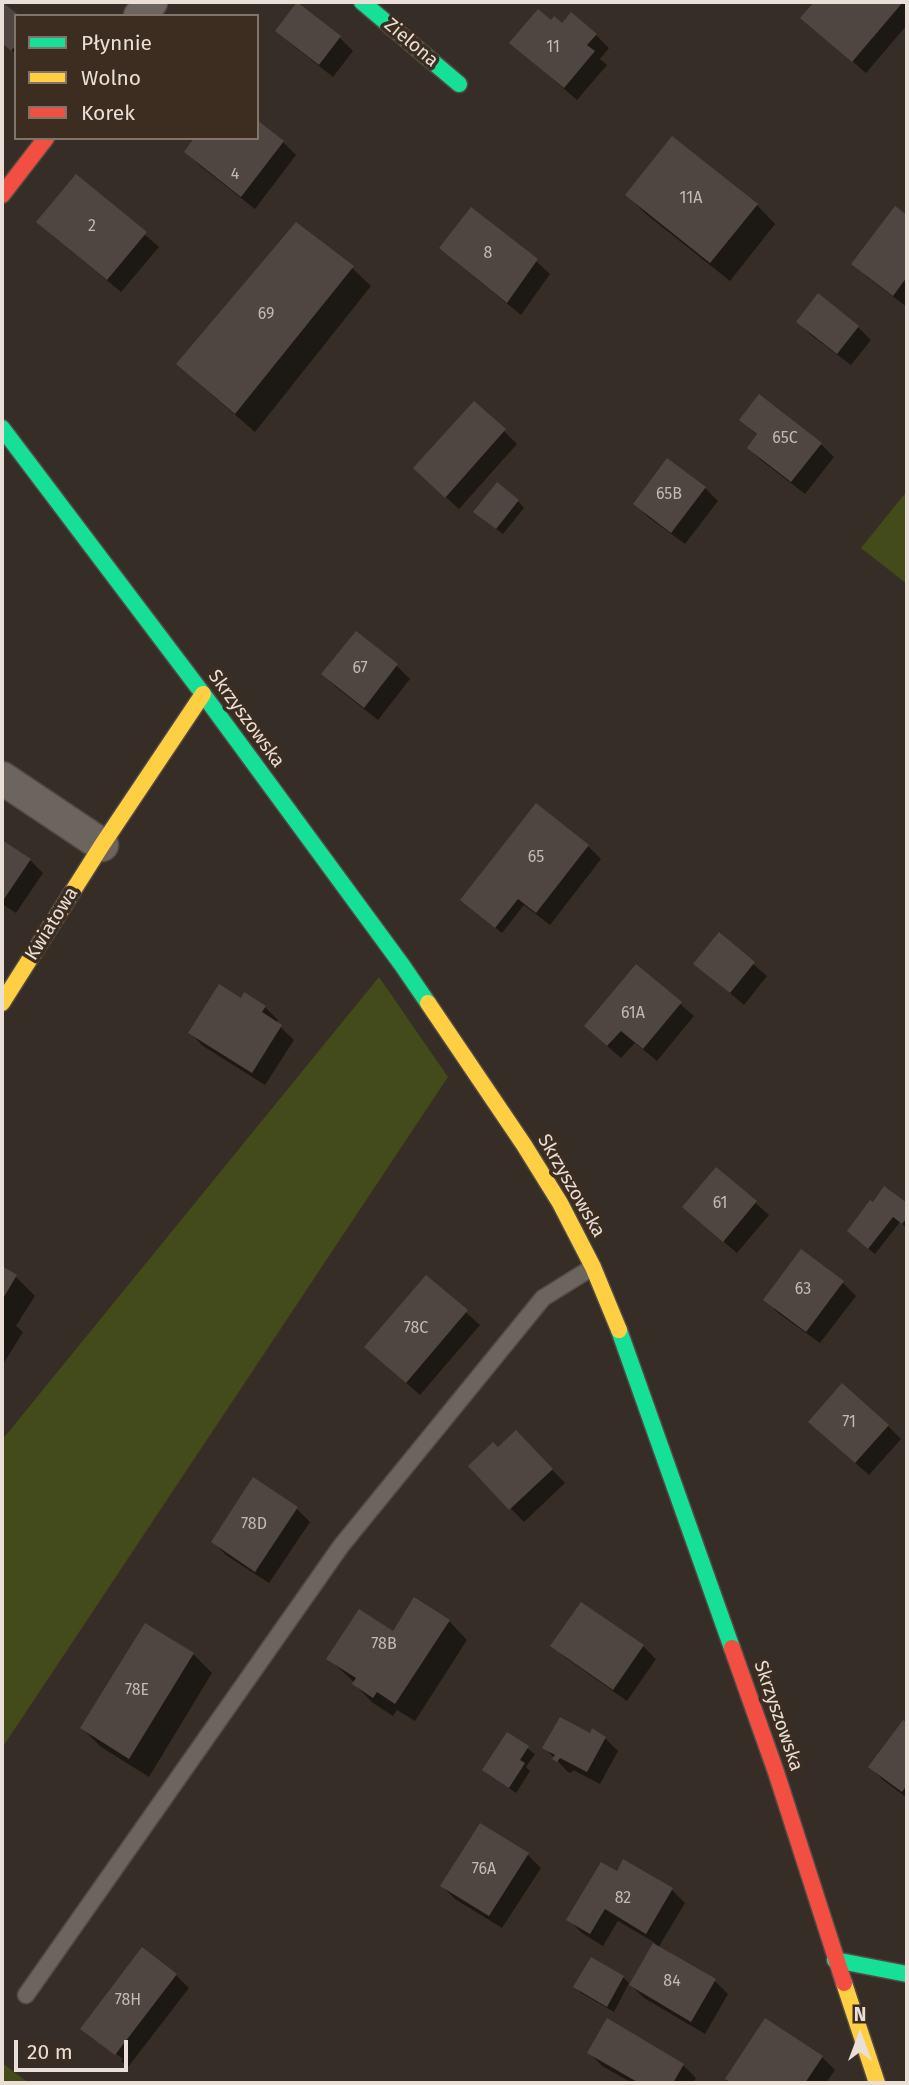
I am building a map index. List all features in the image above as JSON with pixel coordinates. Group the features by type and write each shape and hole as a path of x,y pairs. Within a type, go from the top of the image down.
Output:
{"street":[{"name":"Zielona","path":"362,2 459,84"},
{"path":"2,195 44,140"},
{"name":"Skrzyszowska","path":"2,428 203,694 402,965 560,1203 593,1267 631,1358 776,1772 877,2083"},
{"name":"Kwiatowa","path":"2,1003 102,845 203,694"},
{"path":"2,778 102,845"},
{"path":"835,1960 907,1974"}],"lane":[{"path":"26,1995 341,1546 543,1298 593,1267"}],"green space":[{"path":"907,491 907,584 861,548"},
{"path":"379,977 448,1077 2,1748 2,1440"},
{"path":"2,2063 25,2080 28,2083 2,2083"}],"building":[{"path":"2,2 17,14 14,14 14,47 11,51 2,43"},
{"path":"297,2 341,36 319,65 275,31"},
{"path":"814,2 903,2 852,62 800,18"},
{"path":"538,9 551,20 554,16 562,23 571,12 597,34 587,45 595,51 564,88 509,43"},
{"path":"259,122 284,141 241,197 184,152 193,140 259,140"},
{"path":"672,136 758,204 710,263 625,195"},
{"path":"76,174 147,232 107,280 36,222"},
{"path":"895,206 907,215 907,277 893,296 851,264"},
{"path":"471,207 538,259 507,303 439,248"},
{"path":"296,222 354,266 235,414 176,364"},
{"path":"818,293 859,326 837,354 796,322"},
{"path":"759,394 822,443 791,482 747,448 757,434 739,420"},
{"path":"474,401 506,429 445,498 413,468"},
{"path":"667,458 706,487 671,533 633,504"},
{"path":"497,482 519,500 496,529 473,512"},
{"path":"356,631 398,664 364,708 321,674"},
{"path":"536,803 589,845 536,913 518,899 495,928 460,900"},
{"path":"2,840 31,859 2,902"},
{"path":"719,932 755,962 730,993 693,964"},
{"path":"636,964 682,1002 643,1049 621,1031 607,1046 584,1026"},
{"path":"219,984 241,998 244,992 266,1006 262,1012 282,1025 252,1073 188,1033"},
{"path":"716,1167 757,1201 723,1242 682,1207"},
{"path":"884,1186 907,1203 907,1218 902,1224 893,1217 868,1249 847,1231"},
{"path":"801,1249 844,1281 806,1332 763,1300"},
{"path":"2,1266 17,1275 2,1300"},
{"path":"426,1275 468,1310 406,1383 364,1347"},
{"path":"842,1383 889,1425 855,1463 808,1422"},
{"path":"516,1430 553,1469 509,1510 468,1466 493,1442 498,1447"},
{"path":"253,1477 298,1507 255,1572 211,1542"},
{"path":"414,1597 450,1620 395,1704 377,1692 373,1698 352,1684 356,1678 326,1659 359,1609 393,1631"},
{"path":"581,1602 644,1645 613,1690 550,1646"},
{"path":"145,1623 194,1653 129,1759 80,1728"},
{"path":"560,1717 590,1733 592,1728 606,1737 587,1772 560,1758 557,1762 552,1759 555,1755 542,1748"},
{"path":"903,1720 907,1723 907,1785 902,1792 868,1767"},
{"path":"507,1732 529,1746 520,1760 525,1763 509,1788 482,1770"},
{"path":"480,1823 529,1853 489,1916 440,1886"},
{"path":"623,1859 673,1888 646,1934 605,1909 590,1934 566,1920 601,1862 617,1871"},
{"path":"653,1943 716,1979 691,2022 629,1985"},
{"path":"142,1947 177,1974 115,2055 80,2029"},
{"path":"591,1957 624,1976 607,2007 573,1987"},
{"path":"607,2018 684,2064 673,2083 639,2083 587,2053"},
{"path":"765,2018 823,2056 805,2083 732,2083 725,2079"}],"traffic: fast":[{"path":"362,2 459,84"},
{"path":"2,428 203,694 428,1003"},
{"path":"619,1330 732,1648"},
{"path":"835,1960 907,1974"}],"traffic: slow":[{"path":"2,1003 102,845 203,694"},
{"path":"428,1003 560,1203 593,1267 619,1330"},
{"path":"844,1983 877,2083"}],"traffic: jam":[{"path":"2,195 44,140"},
{"path":"732,1648 776,1772 844,1983"}]}
